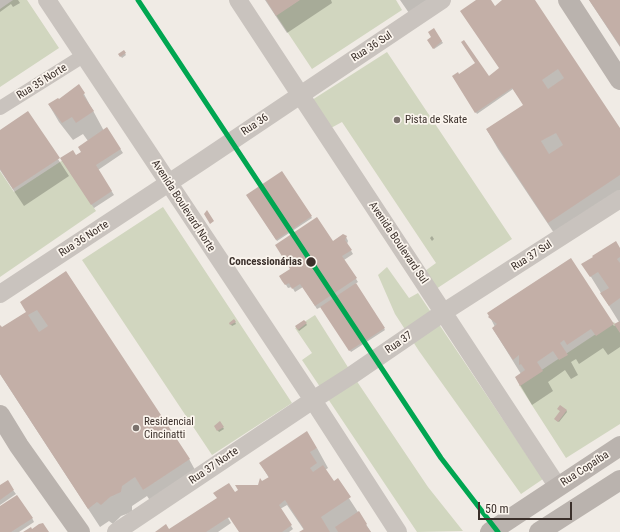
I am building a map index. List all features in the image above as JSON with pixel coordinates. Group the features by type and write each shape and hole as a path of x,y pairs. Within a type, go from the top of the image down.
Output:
{"main road":[{"path":"568,0 620,80"},
{"path":"0,415 19,446 80,532"},
{"name":"Rua Copaíba","path":"490,532 620,446"},
{"path":"542,530 620,480"}],"street":[{"name":"Avenida Boulevard Norte","path":"47,0 313,400 398,532"},
{"name":"Avenida Boulevard Sul","path":"238,0 558,487"},
{"name":"Rua 36 Sul","path":"301,94 442,0"},
{"name":"Rua 35 Norte","path":"0,108 84,56"},
{"name":"Rua 36","path":"169,183 301,94"},
{"name":"Rua 36 Norte","path":"0,294 169,183"},
{"name":"Rua 37 Sul","path":"444,312 620,200"},
{"name":"Rua 37","path":"313,400 444,312"},
{"name":"Rua 37 Norte","path":"116,532 313,400"}],"green space":[{"path":"13,0 27,0 59,48 0,87 0,9"},
{"path":"299,0 396,0 402,10 312,69 276,15"},
{"path":"387,52 512,239 436,289 425,271 436,263 342,122 331,128 312,100"},
{"path":"66,158 64,163 96,211 0,277 0,171 14,192"},
{"path":"163,207 292,403 212,455 82,260"},
{"path":"387,267 409,298 418,293 543,479 521,494 419,351 395,314 378,275"},
{"path":"315,315 356,380 428,487 463,531 417,532 302,360 312,353 295,328"},
{"path":"614,322 620,332 620,424 566,458 519,385"}],"building":[{"path":"266,0 300,0 276,16"},
{"path":"476,0 491,0 495,6 502,0 535,0 620,128 620,175 548,223 486,129 523,105 512,88 475,113 452,76 458,72 459,74 475,63 461,42 464,40 489,76 499,68 460,11","holes":["558,69 564,78 548,89 542,80","556,133 563,145 549,154 541,141"]},
{"path":"589,0 620,0 620,46 618,43"},
{"path":"434,28 442,41 433,49 427,40 431,37 428,32"},
{"path":"124,50 126,53 120,57 118,54"},
{"path":"79,84 85,93 83,95 94,111 76,123 72,117 62,123 48,104 58,98 59,99"},
{"path":"28,111 60,158 13,189 0,169 0,130"},
{"path":"107,127 121,149 96,165 112,191 91,205 60,158 73,150 76,155 81,152 78,147"},
{"path":"282,171 312,216 276,240 246,195"},
{"path":"207,210 214,221 210,224 204,214"},
{"name":"Concessionárias","path":"317,217 333,241 343,234 347,236 345,240 352,250 342,256 357,278 315,306 300,284 292,289 289,283 285,285 282,281 279,276 290,269 275,245"},
{"path":"616,241 620,248 620,257 617,259 620,263 620,298 609,306 600,293 609,288 598,272 590,277 581,264"},
{"path":"571,258 614,324 596,336 591,329 567,345 564,340 560,343 568,355 559,360 553,351 537,362 543,371 520,386 515,377 525,370 521,364 519,365 519,355 513,360 492,328 497,324 488,317 489,316 487,313"},
{"path":"66,271 190,459 143,490 135,477 122,486 121,492 110,497 101,505 97,502 88,509 0,374 0,325 2,327 26,312 20,302","holes":["37,310 48,326 39,332 28,315"]},
{"path":"356,283 385,328 349,351 320,307"},
{"path":"234,319 236,322 230,325 229,323"},
{"path":"304,320 307,323 298,330 295,326"},
{"path":"620,321 620,333 614,324"},
{"path":"560,405 567,410 558,422 554,419 560,411 557,409"},
{"path":"220,421 224,427 217,431 214,426"},
{"path":"307,431 317,448 310,452 317,463 310,468 313,472 323,465 334,481 338,478 351,497 321,517 330,532 299,532 304,529 285,500 279,505 292,525 282,532 239,532 229,517 206,532 155,532 166,524 169,529 217,498 213,493 229,483 235,492 238,490 235,485 258,485 260,478 262,481 269,477 259,463"},
{"path":"8,480 14,490 0,500 0,485"},
{"path":"17,495 33,518 11,532 0,532 0,506"},
{"path":"359,511 371,532 338,532 335,527"},
{"path":"43,523 49,532 23,532 31,527 32,529"}],"transit line":[{"path":"138,0 441,458 498,532"}],"place":[{"name":"Pista de Skate","path":"397,120"},
{"name":"Concessionárias","path":"311,262"},
{"name":"Residencial Cincinatti","path":"136,428"}]}
